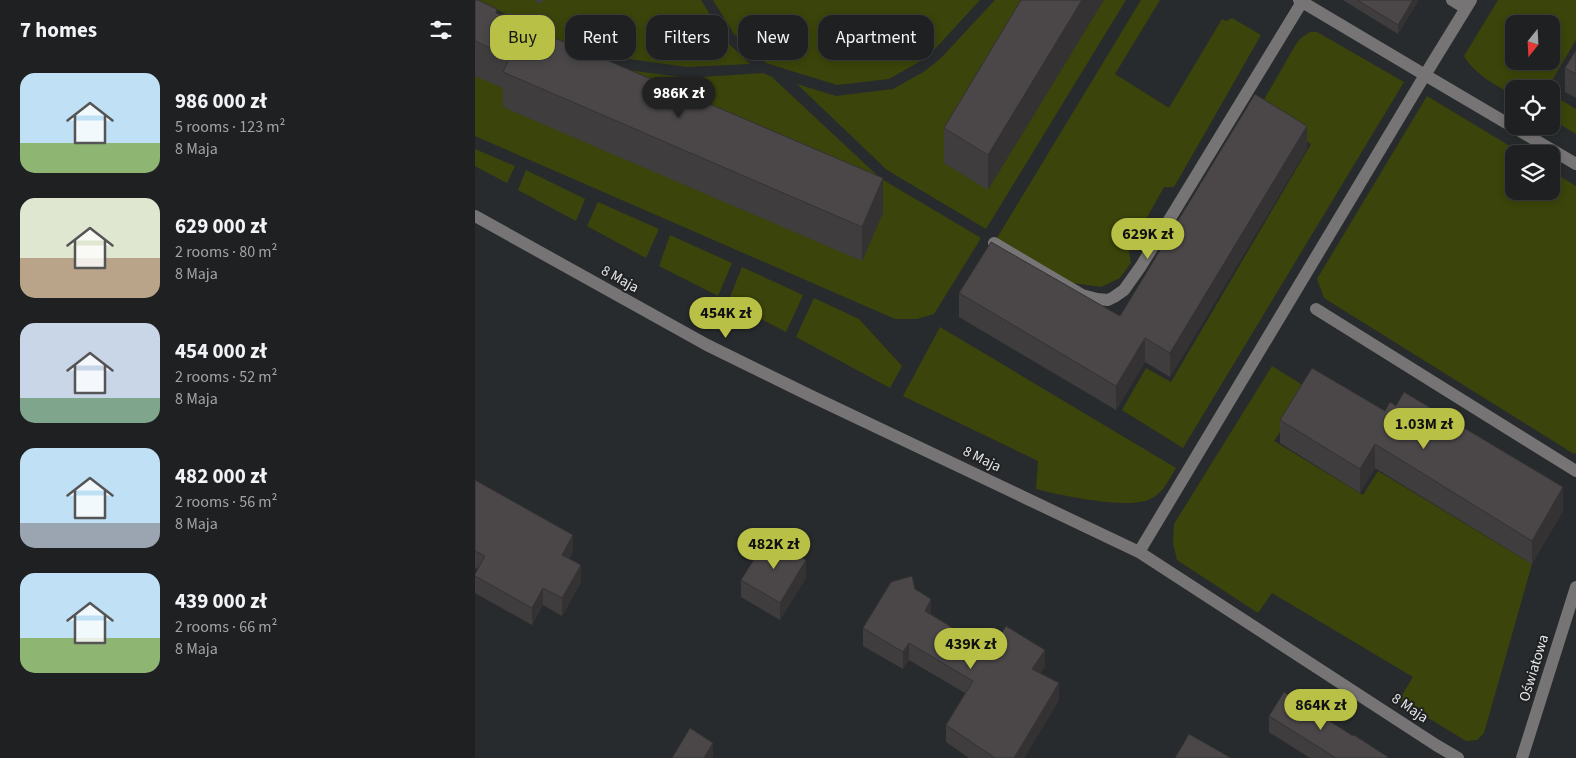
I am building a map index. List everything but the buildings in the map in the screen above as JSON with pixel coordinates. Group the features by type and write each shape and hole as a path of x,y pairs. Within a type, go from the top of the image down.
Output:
{"street":[{"path":"1139,552 1468,4 1451,0"},
{"path":"994,243 1082,295 1108,300 1114,298 1124,290 1141,266 1300,1 1576,164"},
{"name":"8 Maja","path":"475,216 707,345 1139,552 1458,758"},
{"path":"1316,309 1576,471"},
{"name":"Oświatowa","path":"1523,758 1576,587"}],"green space":[{"path":"477,0 701,0 710,15 646,15 646,60 728,60 728,43 738,52 738,60 746,60 750,64 687,67 636,60 636,15 565,15 565,42 555,38 555,15 508,15"},
{"path":"713,0 980,0 934,50 934,15 818,15 818,60 922,60 889,79 837,85 766,63 763,60 808,60 808,15 738,15 738,38 728,24 728,15 722,15"},
{"path":"995,0 1126,0 986,229 887,170 797,84 836,96 893,89 925,71 941,58"},
{"path":"1141,0 1160,0 1115,74 1169,108 1222,19 1226,21 1232,18 1261,35 1174,187 1164,187 1129,250 1131,263 1120,278 1101,287 1073,283 997,238"},
{"path":"1498,0 1576,0 1576,40 1560,67 1560,15 1505,15 1505,70 1558,70 1552,80 1505,80 1505,90 1480,74 1464,56"},
{"path":"475,11 490,18 490,60 555,60 555,46 565,51 565,60 585,60 599,66 687,78 763,73 772,77 880,178 981,238 934,314 917,319 895,319 475,136"},
{"path":"1310,32 1317,32 1404,82 1183,448 1122,410 1146,368 1171,382 1311,144 1258,110 1296,44"},
{"path":"1427,96 1508,145 1505,145 1505,200 1560,200 1560,176 1576,186 1576,453 1574,454 1324,298 1317,279"},
{"path":"1560,99 1576,109 1576,134 1560,124"},
{"path":"475,149 515,166 507,183 475,166"},
{"path":"526,170 585,199 576,221 518,190"},
{"path":"598,202 659,229 646,258 587,226"},
{"path":"670,235 732,263 718,296 659,266"},
{"path":"742,267 803,295 786,332 728,302"},
{"path":"814,298 859,319 902,366 890,388 796,337"},
{"path":"940,327 1176,468 1166,485 1152,498 1142,502 1129,503 1095,501 1036,489 1038,461 903,396"},
{"path":"1272,366 1309,389 1274,441 1363,495 1378,471 1532,564 1484,733 1477,740 1466,741 1399,700 1413,677 1272,593 1258,613 1177,560 1173,543 1174,524"}]}
